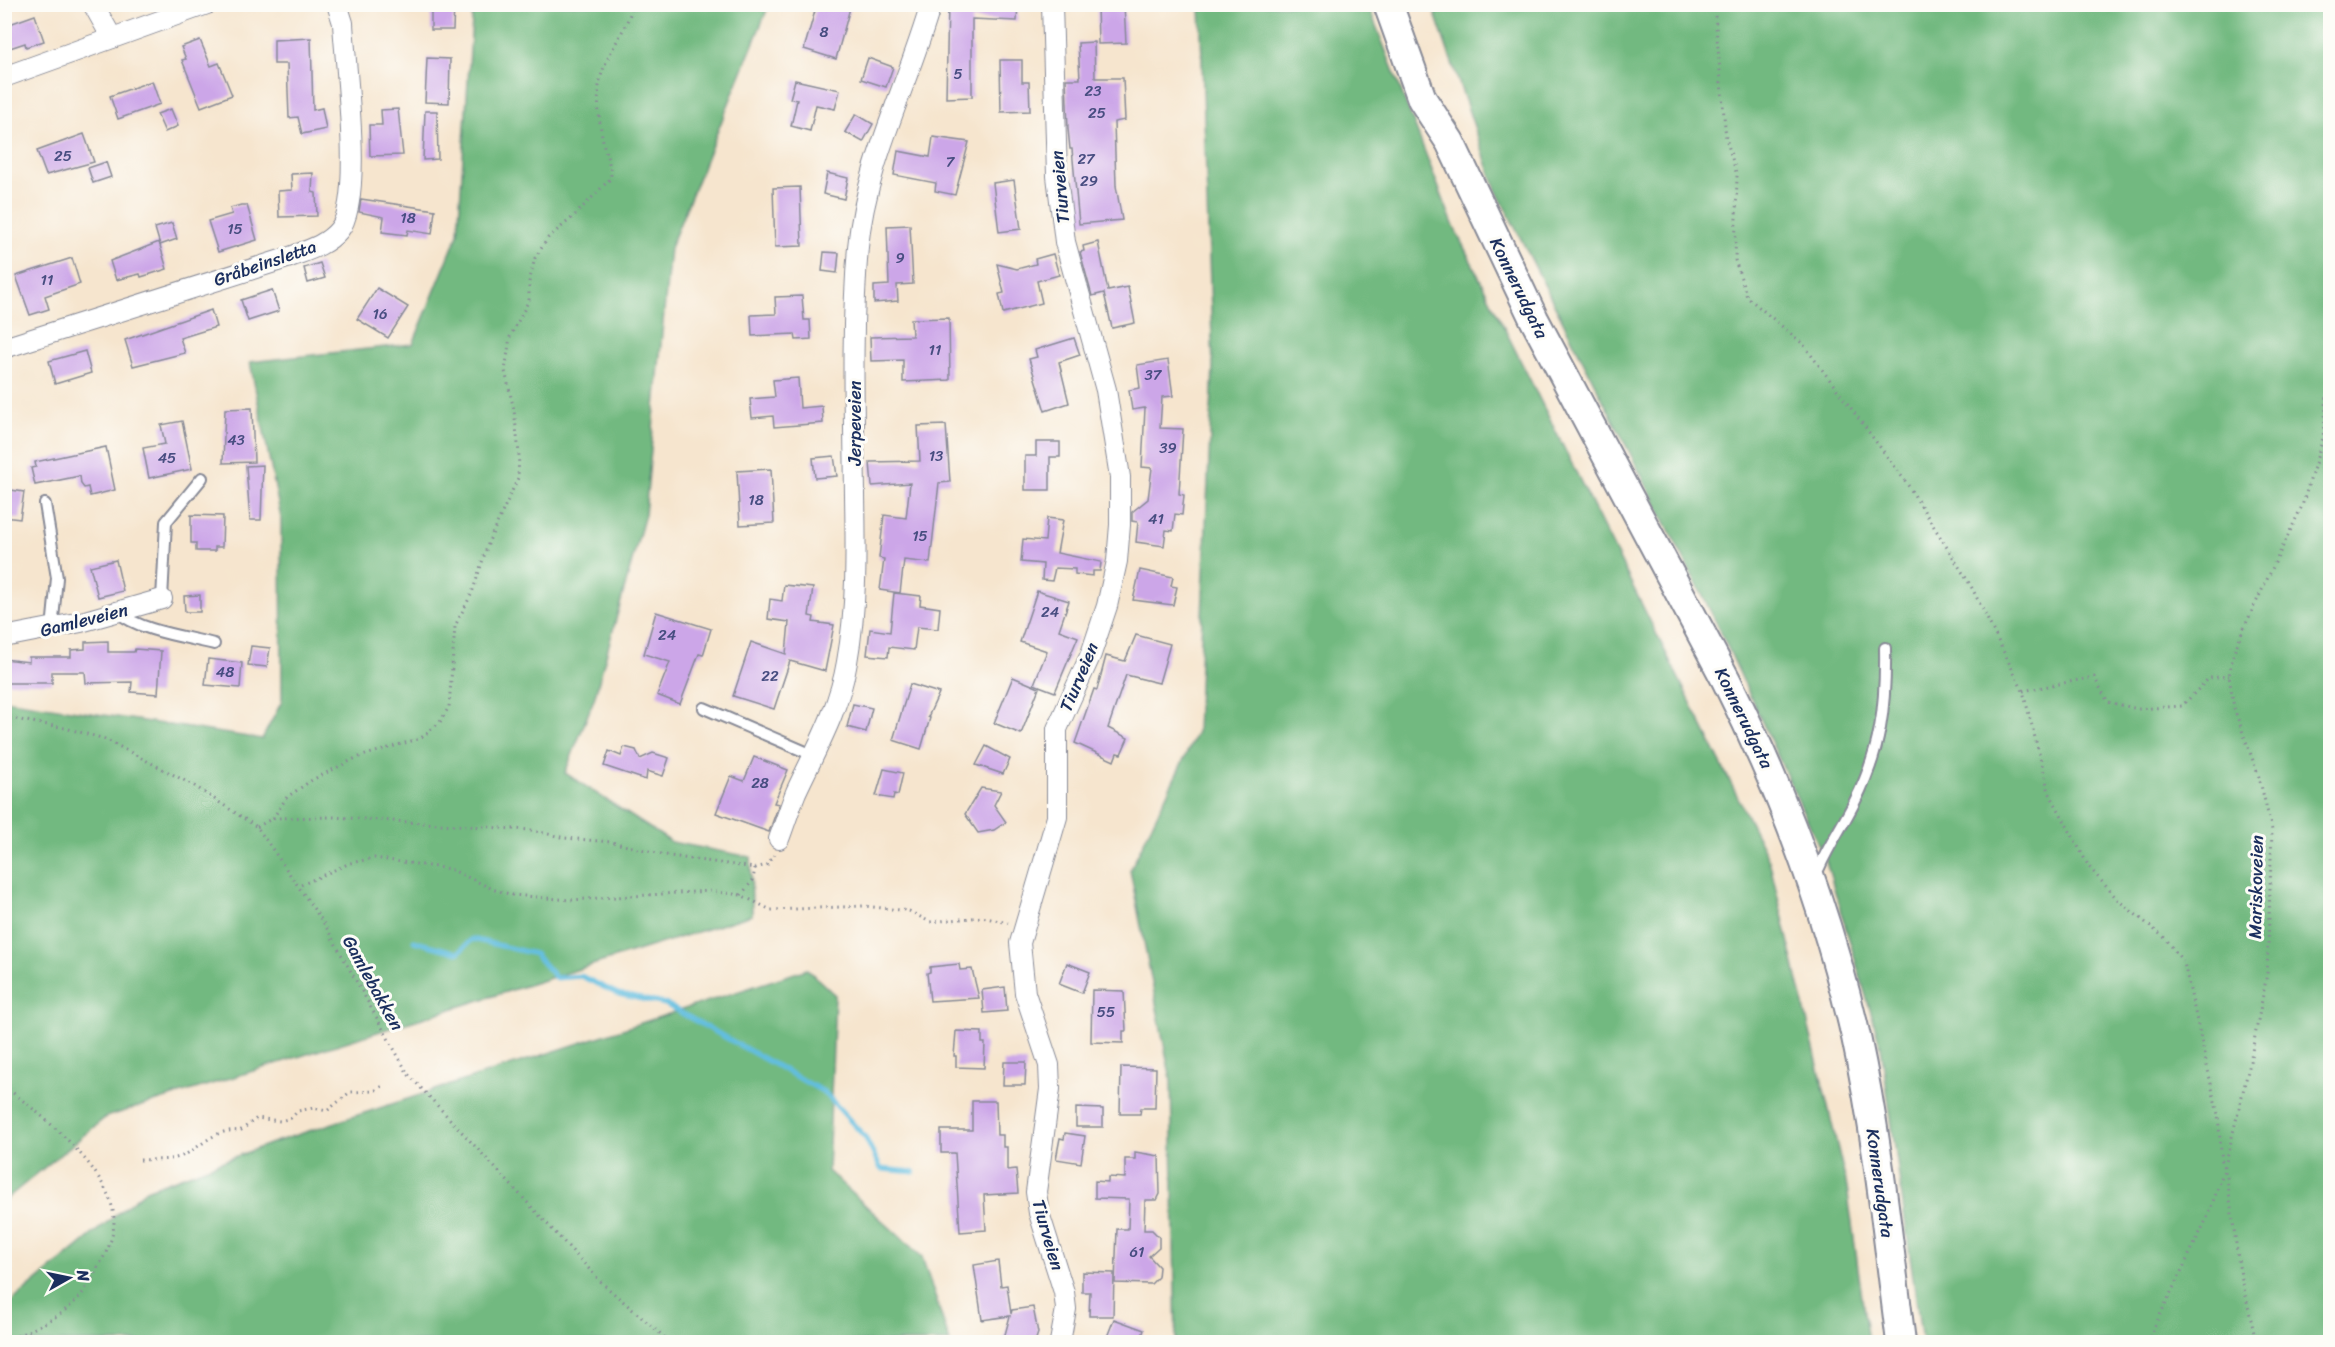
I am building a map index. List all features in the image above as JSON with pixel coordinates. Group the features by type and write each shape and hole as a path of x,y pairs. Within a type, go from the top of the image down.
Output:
{"main road":[{"name":"Konnerudgata","path":"1388,4 1422,99 1450,142 1534,319 1605,449 1754,736 1778,789 1808,874 1856,1037 1876,1146 1901,1342"},
{"name":"Konnerudgata","path":"1408,4 1450,142"}],"street":[{"path":"93,4 112,38"},
{"path":"4,77 207,4"},
{"name":"Gråbeinsletta","path":"4,348 287,258 319,246 341,228 346,218 352,185 343,23 337,4"},
{"name":"Jerpeveien","path":"779,839 796,793 815,756 838,699 853,626 855,309 858,246 868,193 880,150 931,4"},
{"name":"Tiurveien","path":"1052,4 1057,176 1065,242 1106,390 1120,477 1117,561 1107,606 1091,654 1057,729 1057,817 1024,926 1020,955 1024,993 1049,1065 1050,1089 1036,1192 1039,1213 1064,1292 1066,1310 1060,1342"},
{"name":"Gamleveien","path":"4,637 52,629 162,599"}],"lane":[{"path":"162,599 166,522 202,478"},
{"path":"45,504 57,578 52,629"},
{"path":"118,612 130,621 213,644"},
{"path":"1808,874 1819,868 1855,802 1875,757 1882,723 1885,648"},
{"path":"704,708 815,756"}],"path":[{"path":"257,827 273,818 287,797 312,780 356,758 421,738 440,722 449,707 455,626 472,593 489,541 518,478 519,453 516,421 505,371 510,337 529,300 529,282 535,258 548,238 573,217 611,178 611,161 605,147 598,111 599,87 606,60 633,4"},
{"path":"1714,4 1720,50 1726,138 1737,175 1735,260 1748,297 1803,344 1906,482 1971,586 2023,691 2049,792 2089,867 2119,901 2166,939 2184,963 2218,1115 2239,1266 2256,1342"},
{"name":"Mariskoveien","path":"2147,1342 2208,1216 2224,1170 2250,1067 2267,974 2272,840 2269,814 2234,708 2229,676 2233,655 2242,632 2302,506 2323,438 2331,363"},
{"path":"2023,691 2094,676 2108,702 2138,709 2182,706 2209,678 2229,676"},
{"name":"Gamlebakken","path":"4,717 75,730 105,739 193,785 257,827 300,885 408,1074 603,1284 670,1342"},
{"path":"273,818 333,817 471,825 531,830 581,841 611,842 670,856 754,868 753,880 741,895"},
{"path":"300,885 350,863 374,858 450,869 495,890 513,895 570,900 709,891 741,895 771,910 864,906 909,911 930,922 982,917 1024,926"},
{"path":"140,1160 161,1162 187,1154 204,1139 232,1130 240,1131 257,1118 280,1121 291,1118 298,1111 313,1108 327,1111 350,1092 374,1091 385,1085"},
{"path":"4,1086 62,1137 92,1168 110,1196 114,1221 111,1242 89,1285 76,1301 52,1318 4,1342"}],"green space":[{"path":"473,5 769,5 670,248 645,514 594,699 565,773 671,842 751,857 752,915 106,1117 5,1200 5,700 262,739 282,701 281,518 250,362 413,344 458,234"},
{"path":"1200,5 1368,5 1454,227 1769,860 1847,1187 1868,1342 1176,1342 1171,1080 1130,870 1197,732 1213,367"},
{"path":"1432,5 2330,5 2330,1342 1922,1342 1881,1047 1826,861 1717,624 1496,190"},
{"path":"807,969 835,995 828,1171 922,1257 950,1342 5,1342 5,1307 146,1190 272,1143"}],"building":[{"path":"431,4 454,4 453,30 431,30"},
{"path":"817,4 838,4 850,8 836,59 804,49"},
{"path":"948,4 1018,4 1017,21 972,19 972,97 946,98"},
{"path":"1097,4 1124,4 1126,43 1098,44"},
{"path":"35,15 44,41 26,47 25,43 4,50 4,26"},
{"path":"311,38 313,110 322,108 326,129 302,134 298,117 289,118 287,64 274,64 274,40"},
{"path":"200,40 211,66 219,63 232,95 201,107 182,60 186,59 181,47"},
{"path":"1094,42 1095,78 1123,78 1125,120 1114,122 1116,186 1122,220 1079,224 1068,129 1066,79 1080,79 1078,43"},
{"path":"427,58 450,59 449,103 425,102"},
{"path":"868,58 893,67 886,87 861,79"},
{"path":"1000,60 1022,60 1022,82 1029,82 1030,111 1001,112"},
{"path":"795,80 840,90 835,109 816,105 810,131 791,126 797,100 790,99"},
{"path":"152,81 160,104 118,119 110,96"},
{"path":"171,109 178,126 165,132 157,114"},
{"path":"398,109 403,155 370,156 369,125 382,125 381,110"},
{"path":"425,111 437,111 438,159 423,160"},
{"path":"856,114 873,124 863,142 845,132"},
{"path":"84,134 94,162 46,175 37,151"},
{"path":"933,137 969,142 955,195 935,191 936,183 894,175 898,151 930,157"},
{"path":"106,162 111,177 93,183 88,168"},
{"path":"313,173 312,192 316,193 317,216 279,217 278,191 292,190 291,174"},
{"path":"827,173 848,178 844,199 823,194"},
{"path":"1014,180 1021,229 999,232 993,183"},
{"path":"800,187 802,246 775,247 773,188"},
{"path":"361,199 435,210 432,234 408,230 407,235 382,232 384,217 359,212"},
{"path":"247,205 257,240 218,252 208,221 232,214 230,208"},
{"path":"172,223 177,239 160,245 155,228"},
{"path":"910,225 913,284 897,285 898,301 874,303 874,286 889,285 887,226"},
{"path":"159,242 167,269 141,277 140,274 116,280 110,261"},
{"path":"1098,242 1108,291 1128,287 1135,323 1112,328 1104,293 1092,296 1080,252 1084,251 1083,246"},
{"path":"824,252 839,253 837,273 822,271"},
{"path":"1053,254 1059,275 1037,281 1042,303 1003,313 999,294 1004,293 997,264 1017,269 1036,264 1035,259"},
{"path":"72,258 80,284 45,296 49,309 30,315 16,276"},
{"path":"320,263 325,278 308,283 304,268"},
{"path":"377,288 408,307 388,338 357,319"},
{"path":"272,290 279,311 248,321 241,300"},
{"path":"802,296 804,320 810,320 811,339 796,340 795,334 752,336 751,315 776,314 775,297"},
{"path":"211,310 216,327 180,338 185,353 133,366 125,340"},
{"path":"949,318 950,380 903,382 903,360 871,361 870,337 912,336 911,319"},
{"path":"1074,338 1080,355 1059,362 1069,403 1045,411 1029,359 1037,357 1035,350"},
{"path":"85,351 91,373 55,384 49,361"},
{"path":"1168,360 1173,396 1162,397 1160,428 1183,429 1179,494 1184,495 1182,515 1175,514 1173,531 1166,530 1164,546 1136,542 1138,522 1132,521 1132,512 1148,499 1152,468 1142,467 1145,408 1132,410 1129,390 1140,388 1137,365"},
{"path":"798,378 800,408 822,406 823,423 774,427 773,416 752,418 750,399 775,397 773,380"},
{"path":"252,408 254,462 223,463 225,409"},
{"path":"182,421 192,469 149,478 143,448 165,444 161,425"},
{"path":"946,425 950,482 939,483 930,563 904,560 900,593 880,590 884,559 879,558 884,515 906,518 910,483 872,486 870,462 920,461 918,426"},
{"path":"1036,442 1060,442 1060,457 1050,457 1050,490 1025,490 1025,456 1036,456"},
{"path":"106,447 115,490 90,496 88,487 84,488 81,484 80,476 35,485 31,468 36,467 35,462"},
{"path":"834,456 837,476 815,478 813,458"},
{"path":"263,465 261,520 250,520 246,466"},
{"path":"771,469 774,523 740,525 737,471"},
{"path":"4,489 24,492 20,519 4,517"},
{"path":"191,515 223,516 222,547 215,547 215,551 196,551 196,543 191,543"},
{"path":"1047,518 1063,520 1057,553 1101,562 1100,571 1093,571 1093,576 1075,574 1075,569 1055,568 1052,581 1042,580 1043,564 1021,562 1023,539 1045,541"},
{"path":"116,560 123,591 98,597 90,566"},
{"path":"1140,570 1173,577 1171,586 1177,587 1173,605 1133,600"},
{"path":"784,585 813,588 809,616 814,617 813,622 834,625 825,671 790,661 774,709 733,696 751,642 786,654 789,622 768,619 770,599 782,601"},
{"path":"1037,591 1069,601 1059,630 1078,637 1055,692 1034,684 1047,651 1020,642"},
{"path":"894,593 921,596 920,605 940,608 938,629 917,627 914,650 889,647 888,657 867,655 870,629 890,632"},
{"path":"200,595 200,612 185,612 184,596"},
{"path":"656,612 711,629 703,655 699,654 680,704 657,695 670,662 644,654"},
{"path":"1136,635 1170,644 1159,683 1126,675 1108,728 1128,738 1121,754 1117,753 1114,761 1075,743 1094,689 1097,690 1106,656 1125,661"},
{"path":"108,641 108,652 134,652 135,649 161,651 158,694 131,692 132,682 86,683 85,672 52,672 52,683 4,683 4,659 29,662 29,657 71,657 71,650 85,649 85,642"},
{"path":"251,646 270,648 267,667 248,665"},
{"path":"208,659 242,663 240,688 205,685"},
{"path":"1013,677 1039,688 1021,734 994,723"},
{"path":"910,684 939,693 928,717 930,718 921,749 893,740"},
{"path":"853,704 872,708 866,732 847,727"},
{"path":"986,746 1010,759 1003,774 976,765"},
{"path":"624,747 636,750 640,759 653,753 669,758 663,776 647,771 646,780 604,766 609,751 621,756"},
{"path":"754,757 788,770 774,803 779,804 769,832 716,813 731,776 744,781"},
{"path":"884,769 903,773 898,795 894,794 893,799 876,796"},
{"path":"981,788 1001,791 994,805 1006,822 994,830 978,833 965,814"},
{"path":"1067,963 1090,972 1082,993 1059,984"},
{"path":"959,964 960,970 972,969 979,998 930,1001 927,973 930,972 930,967"},
{"path":"1005,987 1007,1011 984,1013 982,990"},
{"path":"1092,990 1124,991 1126,1031 1123,1031 1123,1043 1091,1042"},
{"path":"956,1031 982,1032 982,1043 985,1043 984,1068 956,1067 956,1056 954,1056"},
{"path":"1004,1062 1026,1062 1025,1085 1003,1085"},
{"path":"1121,1067 1156,1068 1155,1108 1141,1108 1140,1114 1120,1114"},
{"path":"972,1101 996,1101 997,1135 1003,1135 1003,1147 1007,1147 1007,1170 1016,1169 1018,1193 984,1195 986,1230 960,1232 955,1153 941,1153 941,1130 972,1130"},
{"path":"1076,1108 1103,1109 1103,1127 1076,1127"},
{"path":"1065,1133 1085,1136 1081,1163 1056,1159 1060,1138 1064,1139"},
{"path":"1135,1152 1159,1156 1160,1194 1157,1200 1145,1200 1144,1230 1152,1230 1159,1237 1159,1247 1149,1256 1159,1267 1158,1277 1151,1284 1115,1283 1117,1229 1128,1229 1129,1199 1095,1198 1095,1181 1108,1182 1108,1177 1125,1178 1125,1159 1135,1159"},
{"path":"998,1261 1001,1286 1007,1285 1011,1314 1012,1310 1033,1307 1038,1333 1035,1342 1003,1342 1010,1316 982,1320 974,1265"},
{"path":"1082,1272 1114,1273 1113,1316 1089,1316 1090,1292 1082,1292"},
{"path":"1114,1319 1144,1330 1140,1342 1105,1342"}],"waterway":[{"path":"414,941 458,953 472,939 535,954 556,978 581,976 618,994 665,1004 824,1092 865,1137 881,1169 914,1172"}]}
